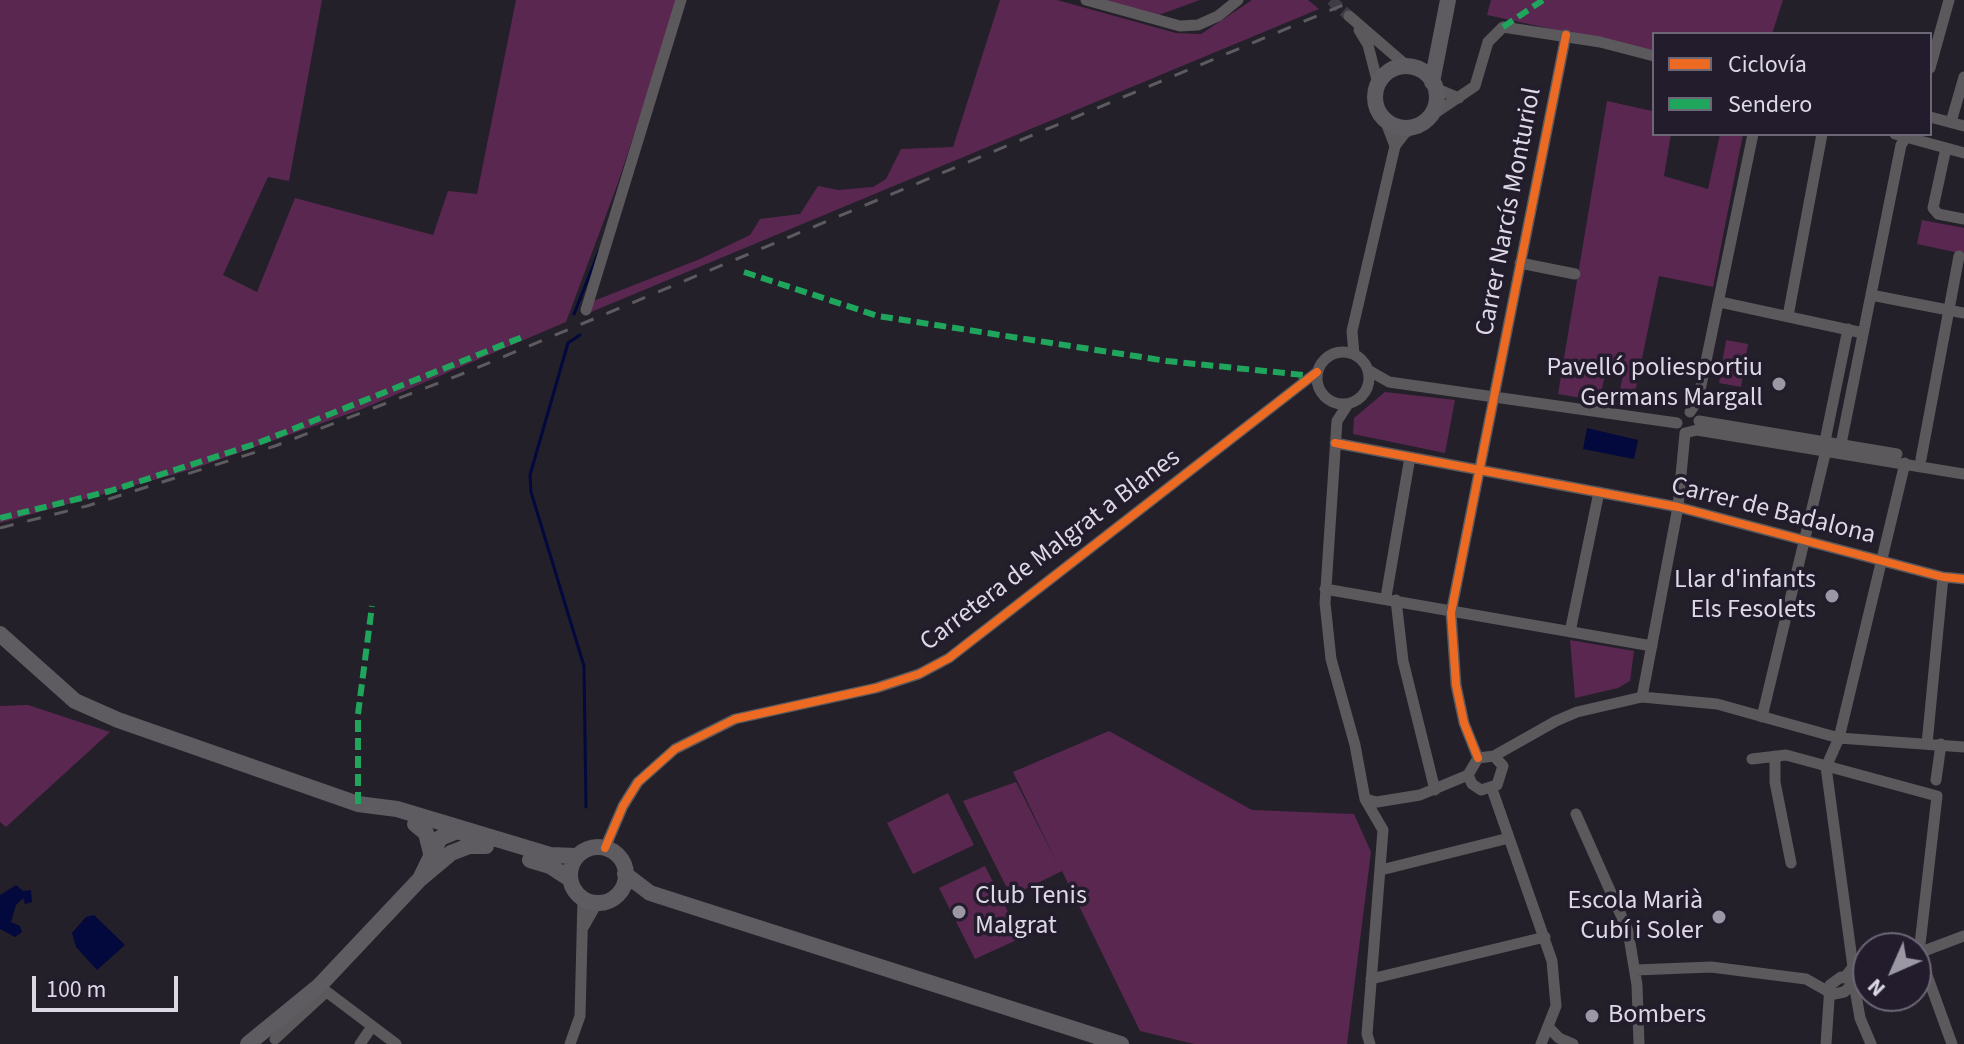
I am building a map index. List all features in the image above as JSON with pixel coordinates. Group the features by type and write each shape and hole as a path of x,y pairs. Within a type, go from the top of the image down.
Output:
{"street":[{"path":"586,310 681,0"},
{"path":"1086,0 1180,26 1198,25 1218,16 1238,0"},
{"path":"1385,120 1395,126 1423,122 1436,104 1434,85 1439,33 1448,0"},
{"path":"1932,61 1949,0"},
{"path":"1395,146 1376,104 1378,84 1368,45 1352,19 1410,67 1423,72 1434,85 1459,98"},
{"path":"1652,56 1566,35 1499,28 1488,42 1481,77 1471,91 1405,133 1395,146 1352,331 1354,354 1368,370 1389,382 1693,424 1964,474"},
{"path":"1378,84 1390,71 1410,67 1439,33"},
{"name":"Carrer Narcís Monturiol","path":"1478,758 1464,723 1456,685 1451,613 1566,35"},
{"path":"1951,122 1964,77"},
{"path":"1932,117 1964,126"},
{"path":"1642,697 1693,424 1753,136"},
{"path":"1788,316 1822,136"},
{"path":"1841,444 1903,136"},
{"path":"1906,136 1964,153"},
{"path":"1946,148 1933,208 1938,214 1964,219"},
{"path":"1921,459 1959,256"},
{"path":"1520,263 1575,274"},
{"path":"1871,295 1964,313"},
{"path":"1720,302 1863,333"},
{"path":"1762,717 1806,539 1848,329"},
{"path":"1339,352 1352,331"},
{"path":"1337,421 1317,372 1325,358 1339,352 1354,354"},
{"path":"1367,389 1368,370"},
{"name":"Carretera de Malgrat a Blanes","path":"605,848 623,806 638,782 675,749 735,719 894,683 949,658 1317,372"},
{"path":"1370,1044 1367,1034 1383,830 1365,799 1355,745 1331,659 1325,589 1337,421 1348,404 1359,399 1367,389 1389,382"},
{"path":"1300,387 1348,404"},
{"path":"1677,423 1681,414 1693,424"},
{"name":"Carrer de Badalona","path":"1335,443 1678,507 1943,577 1964,579"},
{"path":"1825,446 1841,444 1964,466"},
{"path":"1410,457 1391,598 1435,790"},
{"path":"1852,963 1826,767 1839,738 1905,463"},
{"path":"1570,632 1599,492"},
{"path":"1927,744 1943,577"},
{"path":"1325,589 1391,598 1451,613 1652,646"},
{"path":"0,634 75,701 118,720 448,834 550,855 576,856 585,850 605,848 619,857 625,874 650,893 1121,1044"},
{"path":"1365,799 1386,801 1435,790 1468,775 1478,758 1494,756 1577,712 1642,697 1717,704 1839,738 1964,747"},
{"path":"1936,780 1941,744"},
{"path":"1752,759 1786,755 1937,796 1921,932"},
{"path":"1492,789 1503,773 1494,756"},
{"path":"1775,756 1775,782 1791,863"},
{"path":"1468,775 1476,787 1492,789"},
{"path":"1492,789 1545,937 1556,990 1549,1028 1541,1044"},
{"path":"1375,815 1386,801"},
{"path":"377,808 402,810 492,843 550,866 570,879"},
{"path":"402,810 448,834 453,841 451,853"},
{"path":"1576,814 1628,931 1636,970 1639,1044"},
{"path":"415,824 426,833 431,853"},
{"path":"420,879 440,838 448,834"},
{"path":"1381,870 1509,838"},
{"path":"248,1044 274,1039 323,989 420,879 451,853 469,846 492,843"},
{"path":"576,856 570,879 574,890 590,901 650,893"},
{"path":"617,895 625,874"},
{"path":"570,1044 580,1016 583,927 590,901"},
{"path":"1932,948 1964,936"},
{"path":"1371,979 1545,937"},
{"path":"1636,970 1711,967 1806,979 1829,993"},
{"path":"1826,1044 1832,982 1852,980"},
{"path":"323,989 396,1044"},
{"path":"1932,990 1952,1044"},
{"path":"1859,1012 1871,1044"},
{"path":"360,1044 371,1028"},
{"path":"1549,1028 1559,1038 1573,1044"}],"shaded area":[{"path":"0,0 322,0 289,181 268,177 223,275 257,292 295,198 433,235 448,191 477,194 516,0 678,0 618,183 566,322 362,409 193,469 0,523"},
{"path":"1000,0 1057,0 1176,33 1201,34 1252,0 1308,0 1319,9 591,312 591,302 700,259 750,235 760,219 800,214 818,186 838,190 873,187 886,179 901,149 953,147"},
{"path":"1099,0 1200,0 1156,16"},
{"path":"1491,0 1783,0 1773,32 1652,32 1652,51 1487,15"},
{"path":"1607,101 1652,111 1652,136 1671,136 1664,176 1708,189 1720,136 1743,136 1713,287 1659,276 1632,407 1617,403 1623,375 1606,371 1599,401 1558,394"},
{"path":"1922,220 1964,228 1964,254 1917,244"},
{"path":"1726,340 1748,344 1741,387 1719,383"},
{"path":"1385,392 1455,400 1445,453 1353,434 1354,418"},
{"path":"1587,428 1638,440 1634,459 1583,449"},
{"path":"1570,640 1634,651 1630,681 1618,688 1575,698"},
{"path":"28,705 110,732 6,827 0,822 0,706"},
{"path":"1109,731 1252,810 1354,814 1371,852 1347,1044 1194,1044 1140,1031 1062,871 1011,896 963,801 1016,782 1057,863 1013,772"},
{"path":"948,793 974,845 913,874 887,823"},
{"path":"985,866 1021,938 975,959 939,888"},
{"path":"16,885 23,891 31,890 32,902 25,904 23,898 16,905 11,922 20,926 22,932 15,937 0,929 0,895"},
{"path":"94,915 125,945 97,970 76,947 72,933 86,917"}],"waterway":[{"path":"574,314 599,251"},
{"path":"580,335 568,343 530,475 531,492 584,666 586,807"}],"tunnel":[{"path":"1331,0 1349,16"}],"railway":[{"path":"0,528 87,506 275,446 467,372 1355,0"}],"marked path":[{"path":"1503,27 1543,0"},
{"path":"744,272 878,316 1167,361 1304,375 1301,380"},
{"path":"0,518 110,491 258,443 525,336"},
{"path":"358,804 358,714 372,606"}],"cycle path":[{"path":"1478,758 1464,723 1456,685 1451,613 1566,35"},
{"path":"605,848 623,806 638,782 675,749 735,719 876,688 919,674 949,658 1317,372"},
{"path":"1335,443 1678,507 1943,577 1964,579"}],"place":[{"name":"Pavelló poliesportiu Germans Margall","path":"1779,384"},
{"name":"Llar d'infants Els Fesolets","path":"1832,596"},
{"name":"Club Tenis Malgrat","path":"959,912"},
{"name":"Escola Marià Cubí i Soler","path":"1719,917"},
{"name":"Bombers","path":"1592,1016"}]}
